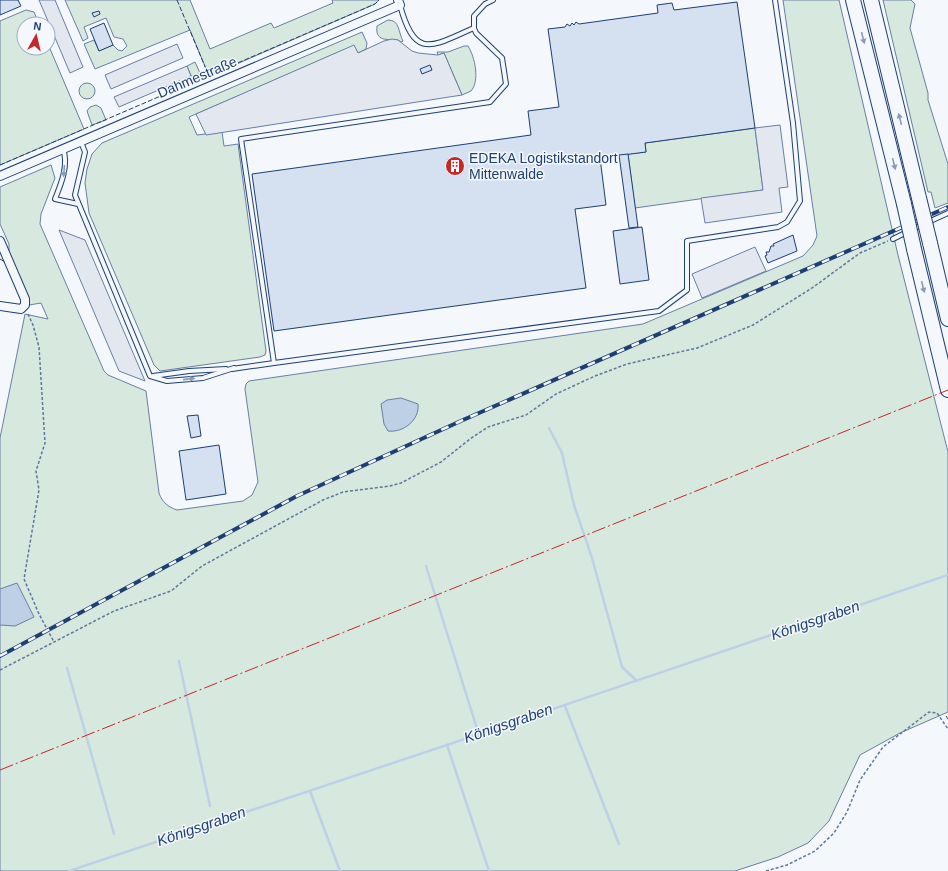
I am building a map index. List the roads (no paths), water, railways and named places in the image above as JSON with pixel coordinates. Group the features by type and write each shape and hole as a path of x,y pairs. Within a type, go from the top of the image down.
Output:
{"highway":[{"path":"853,0 904,204 948,390"},
{"path":"871,0 948,319"}],"street":[{"name":"Dahmestraße","path":"0,176 399,3"},
{"path":"0,240 25,299 23,308 0,306"}],"lane":[{"path":"274,363 241,139 490,102 506,84 502,58 476,33 474,28 474,16 485,4 493,0"},
{"path":"150,376 189,370 234,368 274,363 659,310 687,290 687,241 778,227 787,222 800,201 793,123 776,0"},
{"path":"399,3 404,22 412,36 425,46 433,45 474,28"},
{"path":"81,141 84,152 75,195 150,376 167,382 203,378 234,368"},
{"path":"63,149 65,155 63,179 55,199 78,204"},
{"path":"892,239 948,213"}],"water":[{"path":"401,398 418,404 418,410 413,420 405,428 388,431 384,424 381,404 387,400"},
{"path":"17,583 34,617 15,626 0,625 0,589"}],"waterway":[{"path":"549,428 562,453 574,505 592,558 622,667 637,681"},
{"path":"426,566 479,735"},
{"name":"Königsgraben","path":"69,871 447,745 948,575"},
{"path":"179,661 210,806"},
{"path":"67,668 114,834"},
{"path":"565,706 619,844"},
{"path":"447,745 489,871"},
{"path":"310,791 340,871"}],"railway":[{"path":"0,656 297,496 463,420 948,207"}],"place":[{"name":"EDEKA Logistikstandort Mittenwalde","path":"455,166"}]}
